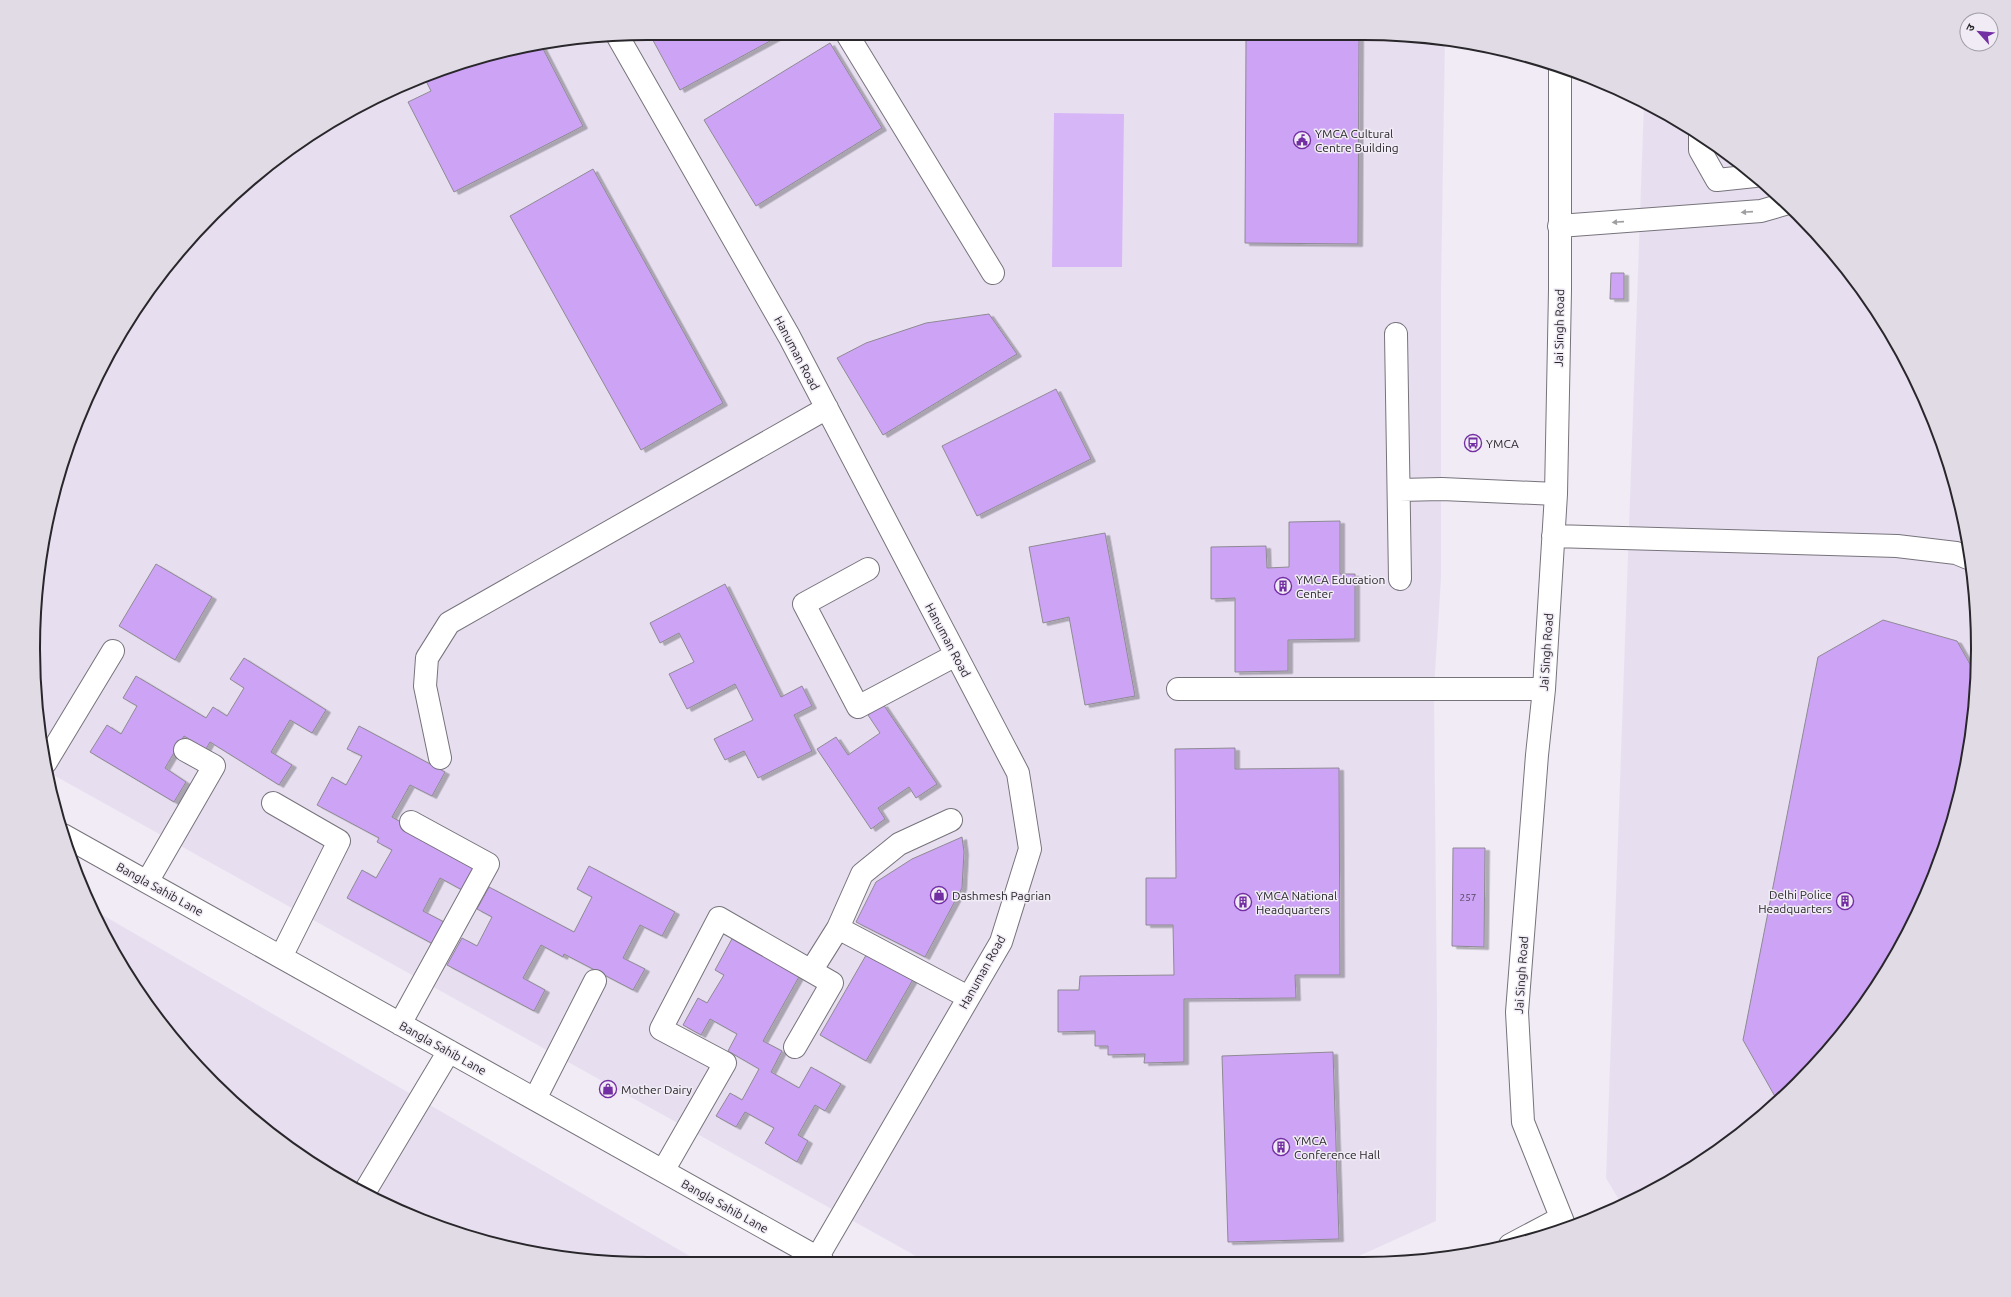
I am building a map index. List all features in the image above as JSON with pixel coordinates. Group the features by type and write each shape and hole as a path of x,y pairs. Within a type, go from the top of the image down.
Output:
{"street":[{"path":"851,40 994,273"},
{"name":"Hanuman Road","path":"620,41 789,336 1018,773 1030,849 1000,942 820,1257"},
{"name":"Jai Singh Road","path":"1560,73 1560,290 1556,494 1544,689 1537,755 1517,1012 1523,1122 1563,1222"},
{"path":"1700,142 1700,150 1717,180 1747,177"},
{"path":"1559,226 1761,211 1780,206"},
{"path":"1396,334 1400,490 1400,579"},
{"path":"440,758 425,686 427,658 450,623 826,408"},
{"path":"1400,490 1442,489 1556,494"},
{"path":"1553,536 1897,546 1956,553 1964,556"},
{"path":"868,569 804,604 858,707 956,655"},
{"path":"50,755 113,651"},
{"path":"1178,689 1544,689"},
{"path":"147,882 214,766 185,750"},
{"path":"273,803 339,841 281,957"},
{"path":"811,971 838,928 862,874 899,844 951,820"},
{"path":"400,1024 488,864 411,822"},
{"name":"Bangla Sahib Lane","path":"71,839 815,1257"},
{"path":"663,1171 725,1063 661,1029 719,918 832,983 795,1047"},
{"path":"838,928 968,997"},
{"path":"535,1099 595,981"},
{"path":"367,1188 449,1051"},
{"path":"1552,1227 1563,1222"}],"shaded area":[{"path":"648,40 1362,40 1402,41 1445,46 1441,287 1441,579 1434,689 1437,1014 1436,1221 1357,1257 918,1257 54,775 45,728 41,688 41,609 45,569 61,491 72,453 86,416 103,379 143,310 191,247 218,218 247,191 310,143 379,103 416,86 453,72 491,61 569,45 609,41"},
{"path":"1644,109 1701,143 1733,166 1764,191 1793,218 1820,247 1845,278 1868,310 1889,344 1908,379 1925,416 1939,453 1950,491 1966,569 1970,609 1970,688 1966,728 1959,767 1939,844 1925,881 1908,918 1868,987 1845,1019 1820,1050 1793,1079 1764,1106 1701,1154 1667,1175 1619,1200 1606,1178"},
{"path":"1054,113 1124,114 1122,267 1052,267"},
{"path":"101,914 692,1257 609,1256 569,1252 491,1236 453,1225 416,1211 379,1194 344,1175 310,1154 247,1106 218,1079 191,1050 143,987 122,953"}],"building":[{"path":"653,40 772,40 680,90"},
{"name":"YMCA Cultural Centre Building","path":"1246,40 1359,40 1358,244 1245,243"},
{"path":"830,43 882,128 756,206 704,120"},
{"path":"543,50 583,126 454,192 408,102 431,91 427,82 453,72 491,61"},
{"path":"593,169 723,403 641,450 510,216"},
{"path":"1611,273 1624,273 1624,299 1610,299"},
{"path":"989,314 1017,354 883,435 837,358 866,343 926,323"},
{"path":"1056,389 1091,459 977,516 942,446"},
{"name":"YMCA Education Center","path":"1340,521 1340,574 1355,574 1355,639 1288,640 1288,671 1235,672 1235,598 1211,599 1211,547 1266,546 1267,568 1289,567 1289,522"},
{"path":"1105,533 1135,696 1085,705 1069,617 1043,623 1029,547"},
{"path":"156,564 212,597 175,660 119,626"},
{"path":"725,584 781,697 802,686 812,706 794,715 812,751 758,778 744,751 725,760 714,739 753,720 735,684 687,709 669,674 694,662 679,633 660,643 650,623"},
{"name":"Delhi Police Headquarters","path":"1883,620 1957,641 1971,665 1970,688 1966,728 1950,806 1939,844 1925,881 1908,918 1868,987 1845,1019 1820,1050 1775,1096 1743,1040 1818,657"},
{"path":"244,658 326,710 312,733 290,720 271,752 292,765 279,785 210,742 206,749 184,736 165,768 186,782 174,802 90,752 107,725 121,734 137,706 123,698 136,676 206,718 213,707 227,716 244,688 230,679"},
{"path":"883,704 937,784 916,798 909,787 878,808 885,819 871,829 817,749 836,737 848,755 880,733 868,715"},
{"path":"359,726 445,772 432,796 410,785 392,817 475,865 462,890 440,878 423,911 444,922 433,944 347,898 362,870 376,878 392,850 377,842 379,838 317,805 332,777 346,785 362,756 347,749"},
{"name":"YMCA National Headquarters","path":"1235,748 1235,769 1339,768 1340,975 1295,975 1296,998 1184,999 1184,1062 1144,1063 1145,1054 1108,1055 1108,1046 1095,1046 1095,1031 1058,1032 1058,990 1079,990 1080,976 1174,975 1173,925 1146,925 1146,878 1176,878 1175,749"},
{"path":"962,837 964,852 962,888 925,957 856,922 876,882 912,859"},
{"path":"1453,848 1485,848 1484,947 1452,946"},
{"path":"589,866 675,912 662,936 640,925 623,958 645,969 633,990 564,954 563,957 541,945 523,978 545,990 534,1011 447,965 462,938 477,946 492,917 477,909 489,887 574,932 592,897 577,889"},
{"path":"733,937 800,975 763,1041 782,1051 771,1072 799,1088 811,1067 841,1084 825,1111 815,1105 798,1135 808,1141 797,1162 765,1143 774,1128 745,1112 736,1127 716,1116 730,1093 742,1100 759,1069 728,1051 737,1034 710,1019 701,1035 683,1025 698,998 707,1003 724,975 715,970"},
{"path":"869,950 915,976 866,1061 820,1035"},
{"name":"YMCA Conference Hall","path":"1333,1052 1339,1239 1228,1242 1222,1056"}],"place":[{"name":"YMCA Cultural Centre Building","path":"1302,140"},
{"name":"YMCA","path":"1473,443"},
{"name":"YMCA Education Center","path":"1283,586"},
{"name":"Dashmesh Pagrian","path":"939,895"},
{"name":"Delhi Police Headquarters","path":"1845,901"},
{"name":"YMCA National Headquarters","path":"1243,902"},
{"name":"Mother Dairy","path":"608,1089"},
{"name":"YMCA Conference Hall","path":"1281,1147"}]}
